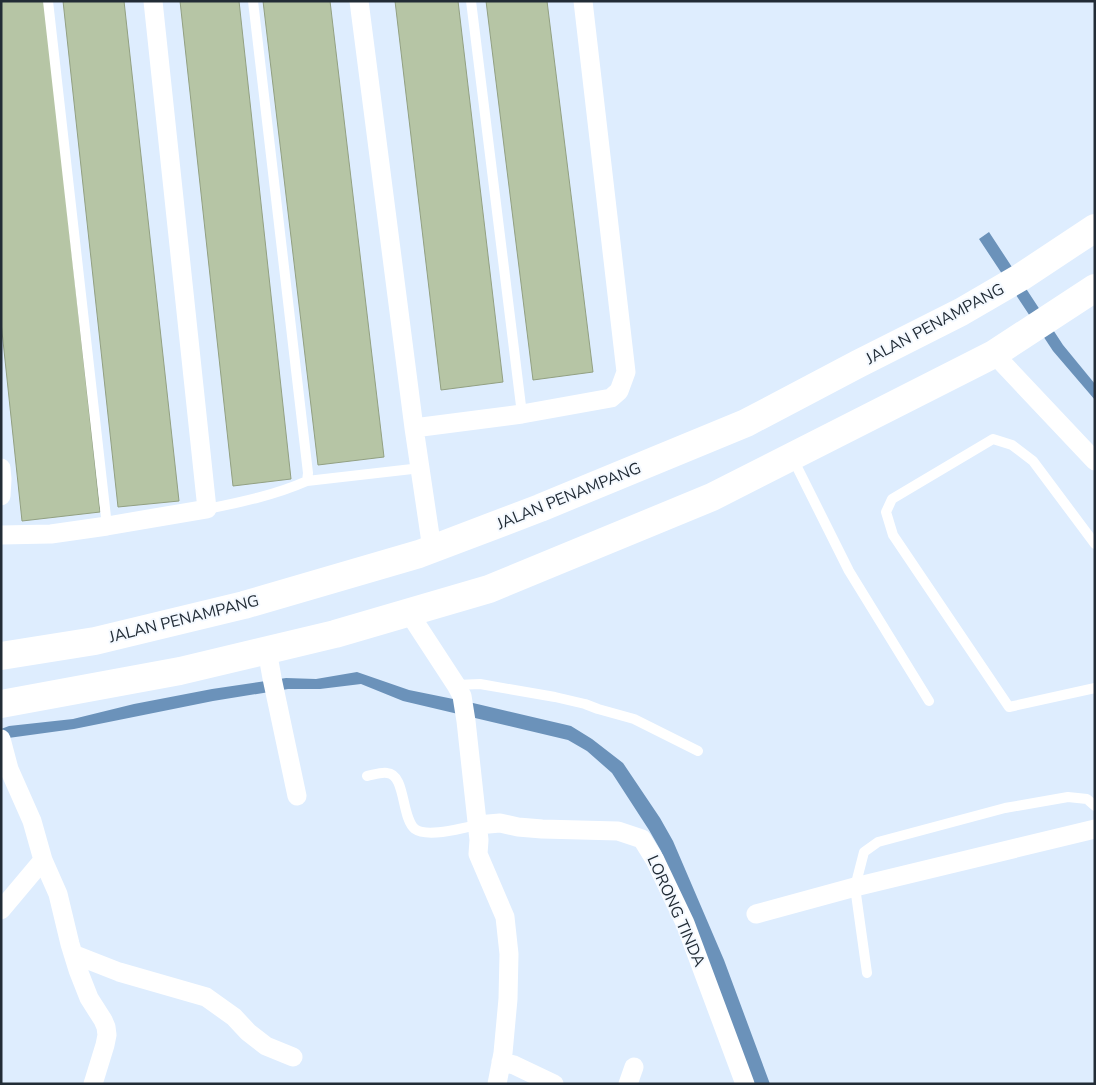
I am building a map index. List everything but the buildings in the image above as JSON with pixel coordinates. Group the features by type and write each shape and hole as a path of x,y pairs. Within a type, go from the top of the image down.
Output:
{"main road":[{"name":"JALAN PENAMPANG","path":"1,656 95,641 244,606 419,554 540,508 746,423 961,312 1014,282 1095,228"},
{"path":"1,704 180,671 335,634 489,589 712,497 994,354 1095,288"}],"street":[{"path":"1,535 51,534 207,509 153,1"},
{"path":"359,1 414,428 432,549"},
{"path":"414,428 522,414 611,398 620,391 626,372 583,1"},
{"path":"994,354 1095,461"},
{"path":"1,468 1,496"},
{"path":"409,613 459,691 466,721 479,840 478,854 505,917 509,954 508,999 497,1084"},
{"path":"267,650 297,796"},
{"path":"1,739 9,768 32,821 43,860 58,894 73,954 89,998 106,1026 105,1045 93,1084"},
{"name":"LORONG TINDA","path":"477,825 500,823 542,829 618,831 642,839 655,860 685,923 745,1084"},
{"path":"756,914 855,887 1095,829"},
{"path":"1,910 43,860"},
{"path":"73,954 119,972 206,997 234,1017 248,1032 266,1046 293,1057"},
{"path":"501,1062 514,1065 554,1084"}],"lane":[{"path":"48,1 107,526"},
{"path":"253,1 307,461 307,481"},
{"path":"471,1 522,414"},
{"path":"1095,544 1033,461 1012,446 993,440 892,499 886,512 893,536 1009,707 1095,688"},
{"path":"792,456 849,571 928,701"},
{"path":"207,509 255,499 295,487 307,481 421,468"},
{"path":"459,691 480,684 586,704 634,719 698,751"},
{"path":"367,776 386,773 394,775 398,781 409,821 416,829 424,832 440,832 477,825"},
{"path":"867,973 855,887 864,852 878,842 1005,808 1068,797 1087,799 1095,806"}],"water":[{"path":"989,232 1063,345 1095,384 1095,400 1053,351 979,239"},
{"path":"357,672 409,690 571,726 592,739 623,763 673,841 724,960 770,1084 750,1084 689,920 661,851 649,830 612,773 587,751 568,740 403,701 361,684 320,689 288,689 213,701 74,729 1,739 1,729 9,726 73,719 134,704 212,689 286,678 316,679"}]}
